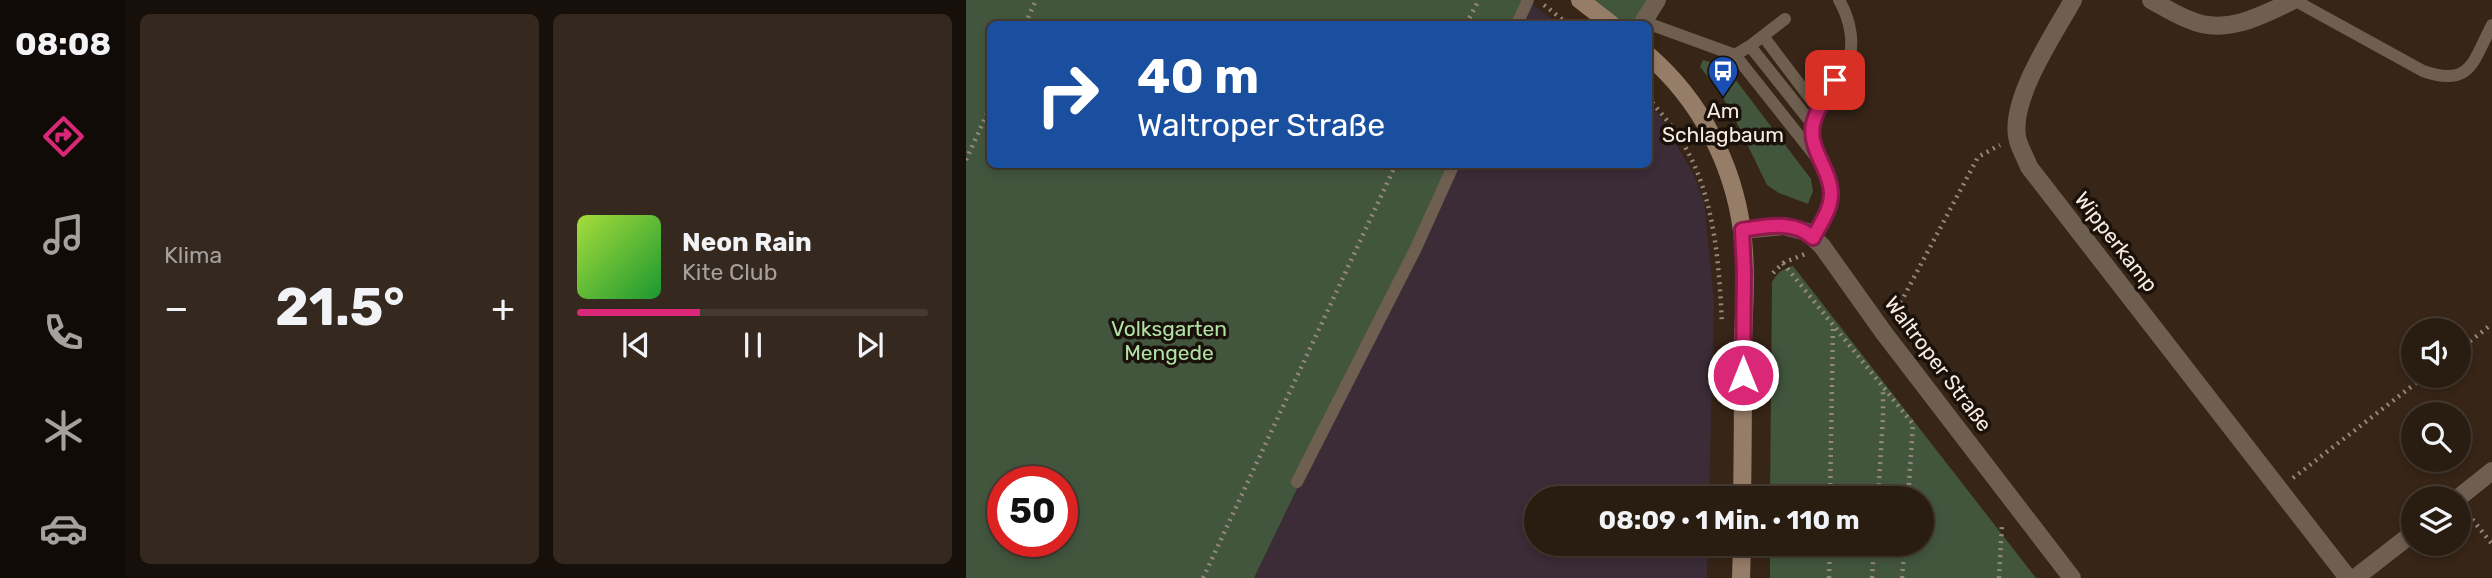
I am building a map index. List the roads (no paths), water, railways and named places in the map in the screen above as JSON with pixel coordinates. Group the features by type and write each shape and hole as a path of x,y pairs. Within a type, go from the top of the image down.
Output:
{"main road":[{"path":"1580,0 1607,21"},
{"path":"1652,59 1674,79 1704,120 1718,147 1742,230 1742,486"},
{"path":"1741,578 1742,556"}],"street":[{"path":"1644,21 1657,0"},
{"name":"Wipperkamp","path":"2073,0 2026,85 2019,113 2017,137 2029,167 2348,578"},
{"path":"2151,0 2193,22 2224,26 2254,19 2294,0"},
{"path":"1742,230 1784,226 1807,232 1817,242"},
{"name":"Waltroper Straße","path":"1817,242 2072,578"},
{"path":"2471,494 2492,471"},
{"path":"2355,578 2401,542"}],"lane":[{"path":"1518,21 1528,0"},
{"path":"1817,242 1831,193 1813,138 1813,125 1835,80 1845,68 1851,42 1851,29 1839,0"},
{"path":"2294,0 2423,71 2438,76 2456,77 2470,67 2492,24"},
{"path":"1735,55 1786,19"},
{"path":"1652,26 1735,55 1819,160"},
{"path":"1763,36 1819,110"},
{"path":"1750,46 1813,125"},
{"path":"1297,482 1416,248 1452,168"}],"place":[{"name":"Am Schlagbaum","path":"1723,98"}],"park label":[{"name":"Volksgarten Mengede","path":"1169,341"}]}
